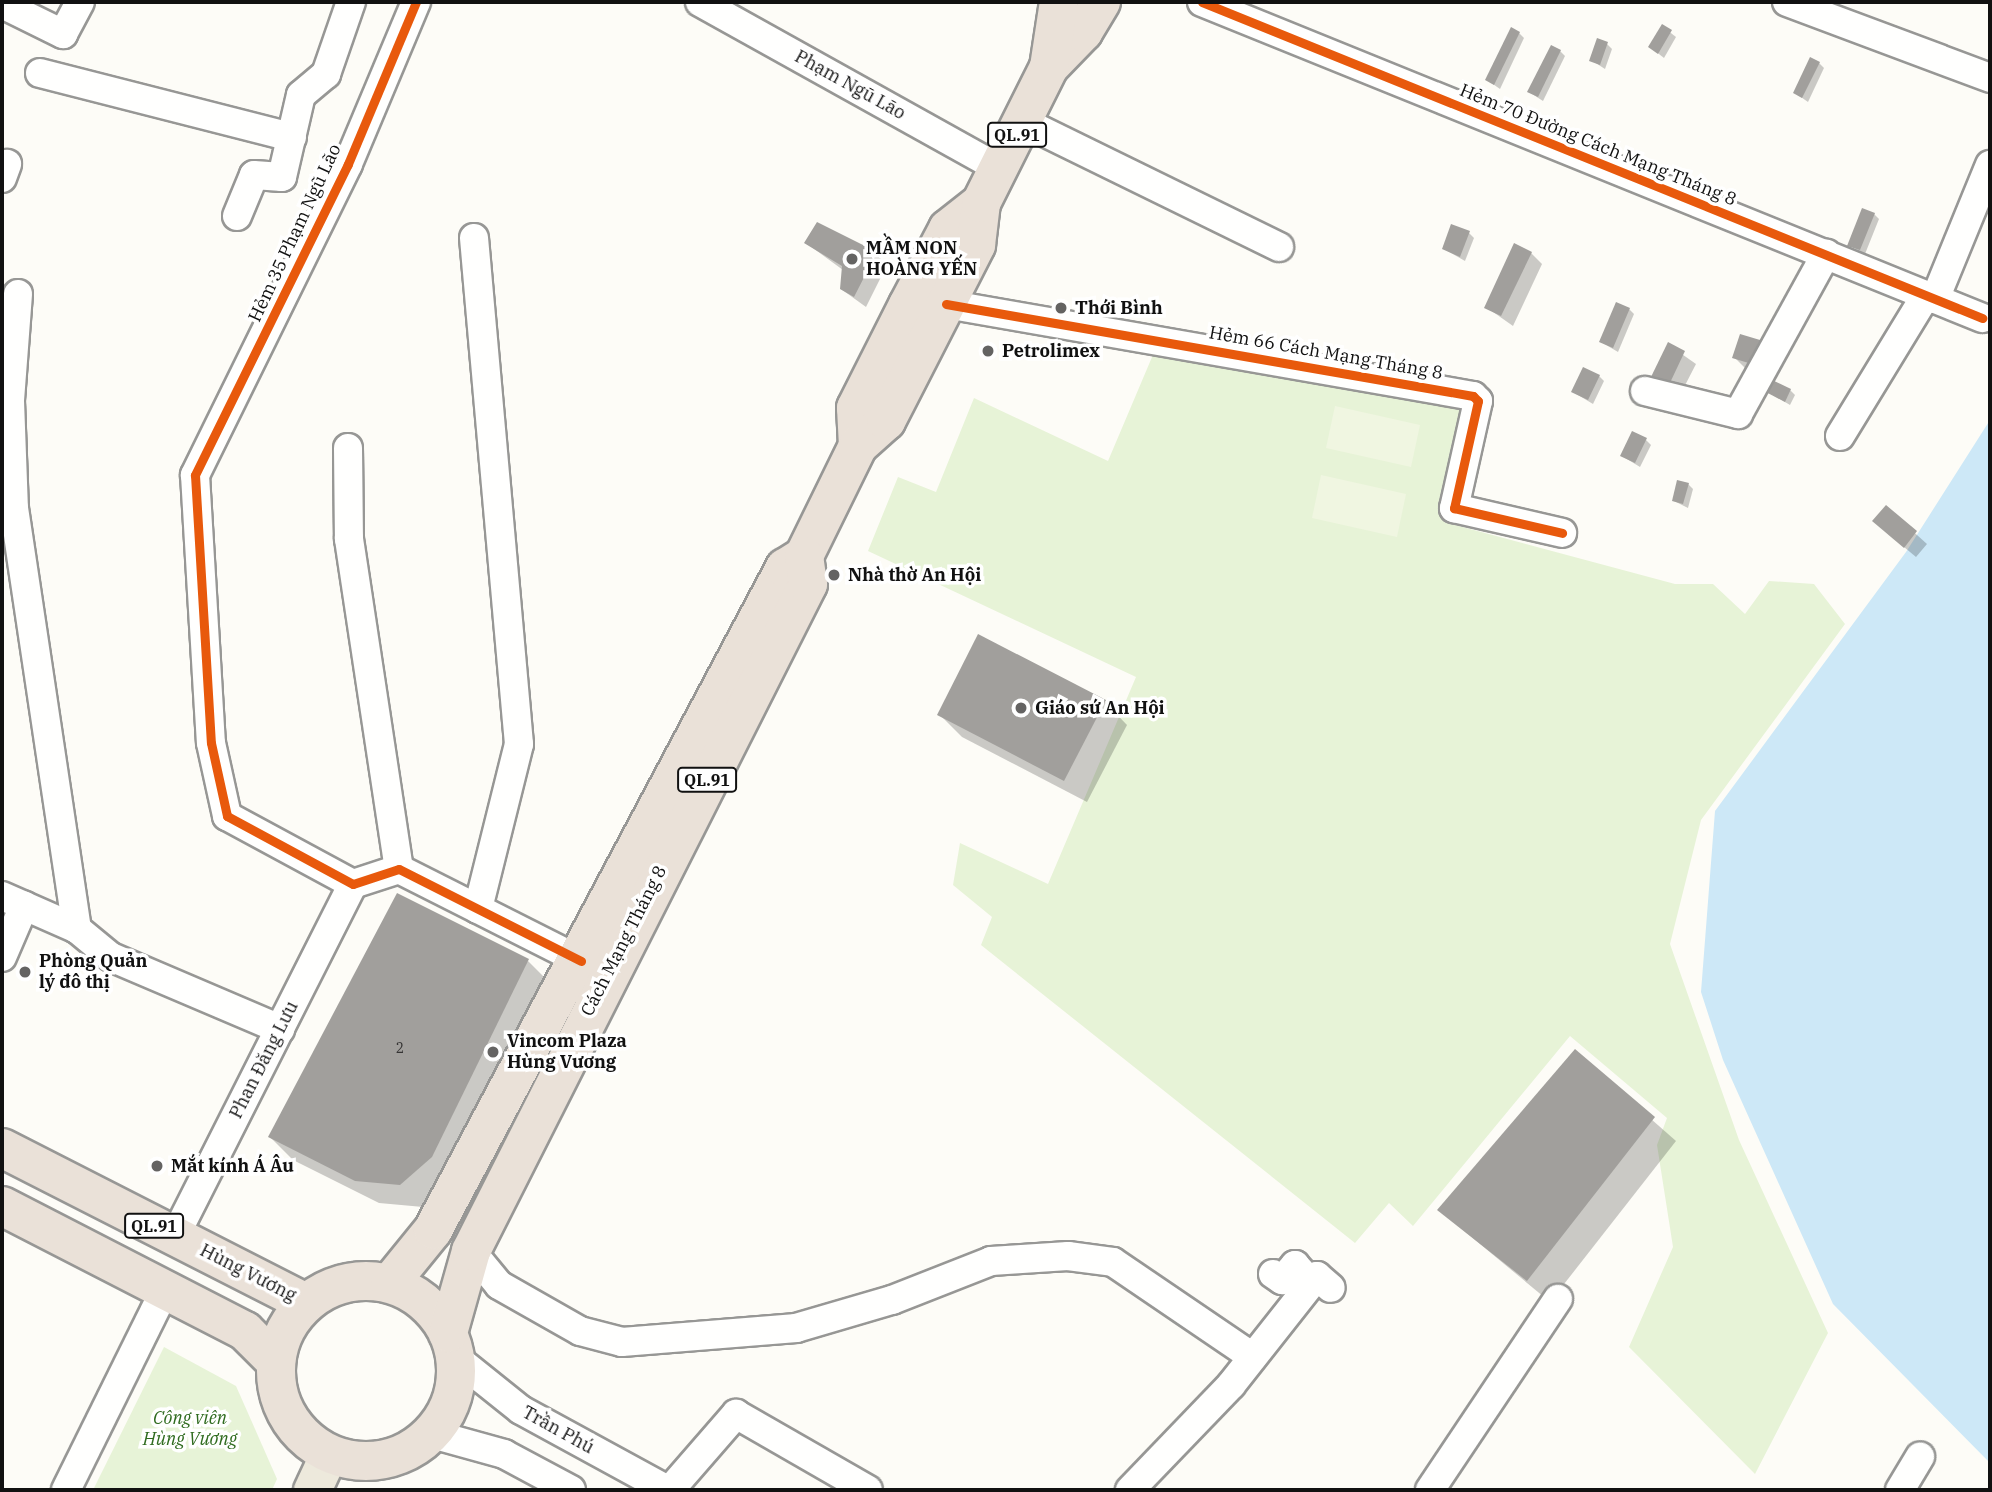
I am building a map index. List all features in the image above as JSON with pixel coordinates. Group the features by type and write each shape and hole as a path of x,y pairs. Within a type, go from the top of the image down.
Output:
{"highway":[{"name":"Cách Mạng Tháng 8","path":"390,1283 433,1230 581,961 785,568 804,556 858,446 886,421 976,245 981,203 1024,122 1049,66 1059,2"},
{"name":"Cách Mạng Tháng 8","path":"1049,66 1083,32 1101,2"},
{"name":"Cách Mạng Tháng 8","path":"858,446 856,408 908,305 948,229 981,203"},
{"name":"Cách Mạng Tháng 8","path":"452,1346 471,1251 808,584 804,556"},
{"name":"Hùng Vương","path":"2,1148 306,1303"},
{"path":"2,1206 245,1331 276,1362"},
{"path":"346,1282 390,1283 423,1300 452,1346 450,1412 432,1434 384,1461 329,1454 288,1416 276,1362 291,1320 306,1303 346,1282"}],"main road":[{"path":"312,1490 329,1454"}],"street":[{"path":"4,5 63,34 80,2"},
{"name":"Hẻm 35 Phạm Ngũ Lão","path":"353,884 227,816 211,743 195,475 348,164 416,2"},
{"name":"Phạm Ngũ Lão","path":"700,2 1000,169"},
{"name":"Hẻm 70 Đường Cách Mạng Tháng 8","path":"1202,2 1982,318"},
{"path":"1787,2 1990,78"},
{"path":"237,216 254,175 282,177 301,95 326,74 342,4"},
{"path":"40,74 292,137"},
{"path":"1024,122 1279,247"},
{"path":"1840,436 1931,297 1990,165"},
{"path":"474,237 519,744 478,909"},
{"path":"1645,391 1738,414 1826,254"},
{"path":"18,294 10,401 14,508 77,929"},
{"name":"Hẻm 66 Cách Mạng Tháng 8","path":"946,304 1473,396 1478,401 1454,508 1562,533"},
{"path":"348,448 349,539 399,869"},
{"path":"353,884 399,869 581,961"},
{"name":"Phan Đăng Lưu","path":"175,1236 353,884"},
{"path":"2,957 13,901 77,929 111,957 280,1029"},
{"path":"471,1251 499,1285 580,1331 622,1342 796,1328 892,1300 991,1262 1068,1256 1113,1262 1253,1357"},
{"path":"1130,1490 1321,1286 1295,1265 1282,1280 1273,1274"},
{"path":"66,1490 165,1290"},
{"path":"1430,1490 1558,1299"},
{"name":"Trần Phú","path":"452,1346 521,1410 669,1490"},
{"path":"669,1490 736,1414 868,1490"},
{"path":"432,1434 505,1454 571,1490"},
{"path":"1900,1490 1920,1457"}],"green space":[{"path":"1155,350 1464,406 1444,522 1675,584 1713,584 1745,614 1769,581 1814,584 1845,624 1701,820 1670,944 1739,1140 1828,1333 1755,1474 1629,1347 1673,1247 1657,1145 1667,1118 1570,1036 1413,1226 1389,1203 1355,1243 981,945 992,917 953,885 960,843 1048,884 1136,677 868,551 898,477 936,492 974,398 1108,461"},
{"path":"1335,406 1420,425 1411,467 1326,448"},
{"path":"1321,475 1406,494 1397,537 1312,518"},
{"name":"Công viên Hùng Vương","path":"164,1347 236,1386 277,1479 272,1490 93,1490"}],"water":[{"path":"1990,420 1990,1463 1833,1304 1723,1060 1701,992 1715,811 1906,552"}],"building":[{"path":"1662,24 1672,30 1658,54 1648,47"},
{"path":"1511,27 1520,32 1494,85 1485,80"},
{"path":"1597,38 1608,42 1600,65 1589,61"},
{"path":"1551,45 1561,50 1538,97 1527,92"},
{"path":"1810,57 1820,62 1802,98 1793,93"},
{"path":"1862,208 1875,213 1860,250 1847,246"},
{"name":"MẦM NON HOÀNG YẾN","path":"817,222 877,252 854,297 840,289 842,266 804,243"},
{"path":"1451,224 1470,231 1460,257 1442,249"},
{"path":"1514,243 1532,252 1501,316 1484,308"},
{"path":"1616,302 1630,308 1613,348 1599,342"},
{"path":"1740,334 1770,343 1762,367 1732,358"},
{"path":"1668,342 1685,351 1668,387 1650,379"},
{"path":"1583,367 1600,375 1588,400 1571,392"},
{"path":"1770,379 1791,389 1785,402 1764,391"},
{"path":"1632,431 1647,438 1635,463 1620,456"},
{"path":"1677,480 1689,483 1683,504 1672,501"},
{"path":"1886,505 1917,531 1904,548 1872,521"},
{"name":"Giáo sứ An Hội","path":"978,634 1106,700 1064,781 937,715"},
{"path":"397,893 529,959 432,1157 400,1185 355,1181 268,1137"},
{"path":"1575,1049 1655,1117 1527,1281 1437,1210"}],"cycle path":[{"path":"416,2 348,164 195,475 211,743 227,816 353,884 399,869 581,961"},
{"path":"1202,2 1982,318"},
{"path":"946,304 1473,396 1478,401 1454,508 1562,533"}],"place":[{"name":"MẦM NON HOÀNG YẾN","path":"852,259"},
{"name":"Thới Bình","path":"1061,308"},
{"name":"Petrolimex","path":"988,351"},
{"name":"Nhà thờ An Hội","path":"834,575"},
{"name":"Giáo sứ An Hội","path":"1021,708"},
{"name":"Phòng Quản lý đô thị","path":"25,972"},
{"name":"Vincom Plaza Hùng Vương","path":"493,1052"},
{"name":"Mắt kính Á Âu","path":"157,1166"}]}
